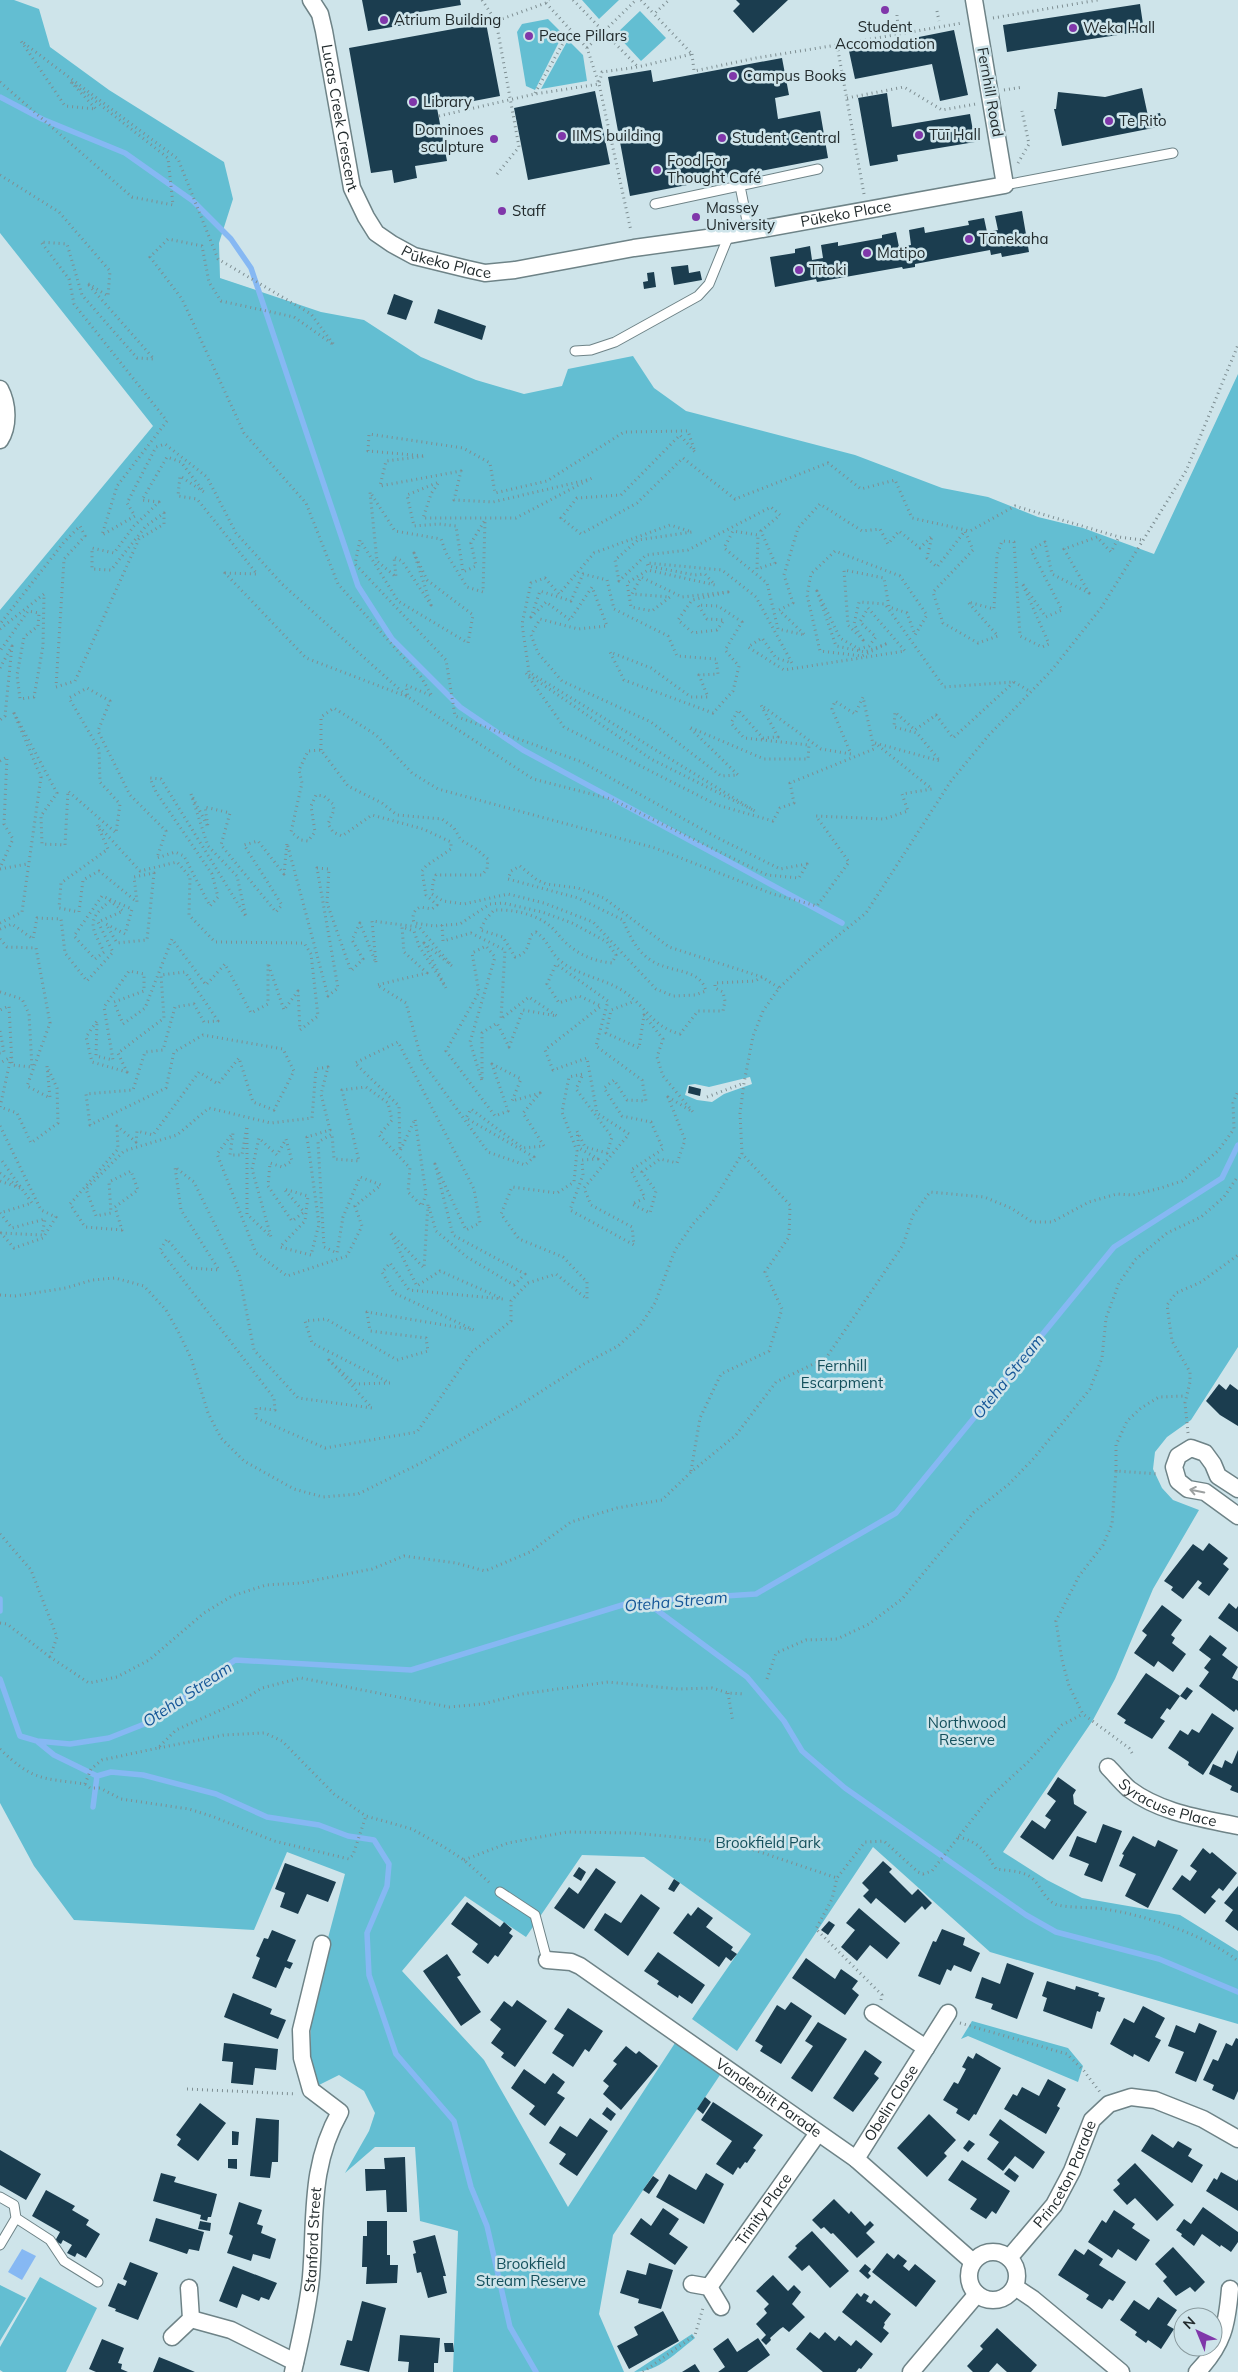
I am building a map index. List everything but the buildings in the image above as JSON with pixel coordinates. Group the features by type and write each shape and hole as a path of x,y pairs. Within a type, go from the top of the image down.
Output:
{"street":[{"name":"Lucas Creek Crescent","path":"311,0 320,14 324,30 352,188 376,233"},
{"name":"Fernhill Road","path":"974,0 1005,185"},
{"name":"Pūkeko Place","path":"376,233 414,256 485,273 515,270 634,248 729,235 1005,185"},
{"path":"0,389 5,398 6,430 0,440"},
{"path":"1238,1490 1218,1476 1213,1464 1204,1453 1191,1448 1178,1456 1174,1474 1178,1481 1188,1489 1205,1492 1238,1516"},
{"name":"Syracuse Place","path":"1108,1767 1128,1788 1150,1803 1168,1811 1238,1826"},
{"name":"Stanford Street","path":"294,2367 310,2279 318,2168 328,2133 340,2112 311,2090 302,2058 301,2030 322,1944"},
{"name":"Vanderbilt Parade","path":"547,1960 571,1962 580,1966 856,2159 973,2262"},
{"name":"Obelin Close","path":"875,2014 926,2048"},
{"name":"Obelin Close","path":"856,2159 944,2019"},
{"name":"Princeton Parade","path":"1009,2258 1054,2205 1072,2171 1092,2120 1109,2104 1131,2097 1155,2100 1203,2119 1238,2139"},
{"name":"Trinity Place","path":"710,2288 818,2133"},
{"path":"986,2253 1002,2253 1009,2258 1017,2274 1015,2287 1010,2293 997,2300 990,2300 977,2294 969,2282 970,2268 973,2262 986,2253"},
{"path":"692,2284 710,2288 721,2307"},
{"path":"1015,2287 1034,2299 1121,2372"},
{"path":"172,2337 191,2318 189,2288"},
{"path":"1197,2372 1221,2340 1233,2314 1230,2289"},
{"path":"911,2372 977,2294"},
{"path":"191,2318 230,2330 294,2367"}],"lane":[{"name":"Pūkeko Place","path":"1005,185 1173,154"},
{"path":"655,204 818,169"},
{"path":"740,186 749,231"},
{"path":"575,351 591,350 615,342 698,296 709,284 729,235"},
{"path":"500,1892 535,1916 547,1960"},
{"path":"0,2197 14,2206 16,2218 0,2245"},
{"path":"16,2218 50,2240 64,2261 98,2282"}],"path":[{"path":"482,0 496,21 519,147 497,174"},
{"path":"573,0 638,67"},
{"path":"587,48 636,0"},
{"path":"641,0 692,54 694,71 756,58 977,21 1075,2 1098,0"},
{"path":"654,14 669,0"},
{"path":"496,21 548,2 587,48 599,84 634,248"},
{"path":"937,11 939,21"},
{"path":"897,15 898,27"},
{"path":"535,94 571,30"},
{"path":"0,82 132,197 172,205 168,158 70,81 96,108 65,106 20,41 178,159 218,259 311,314 334,346 294,317 221,301 209,282 202,246 168,239 150,257 182,299 244,433 306,503 338,584 421,678 432,696 406,686 408,697"},
{"path":"837,45 866,210"},
{"path":"599,84 602,72 638,67 692,54"},
{"path":"439,116 535,94 599,84"},
{"path":"847,98 904,87 942,110 992,101"},
{"path":"1005,185 1029,144 1022,111"},
{"path":"0,175 59,212 110,271 108,296 87,283 154,359 137,358 82,295 67,244 41,242 69,279 74,304 167,421 117,486 102,535 135,516 127,503 156,447 165,444 207,477 236,533 282,584 408,697 533,779 611,799 768,875 799,878 807,864 780,870 716,837 582,762 455,716 446,660 355,564 360,540 398,602 468,643 473,615 427,580 414,553 431,605 402,561 394,557 396,577 377,561 370,492 396,531 441,539 446,553 467,588 483,592 485,520 471,544 476,566 463,572 456,526 439,524 414,526 407,495 439,482 431,494 423,518 516,518 592,478 493,502 454,500 461,471 380,486 386,461 424,456 368,451 369,434 463,448 490,463 495,493 547,481 624,432 688,431 695,452 680,435 620,495 578,498 561,518 580,534 637,503 683,458 735,499 828,464 861,489 895,480 912,518 970,531 1015,506 1120,536 1142,540"},
{"path":"0,1295 15,1296 66,1288 92,1280 115,1278 144,1286 166,1310 179,1333 191,1358 208,1414 221,1438 244,1461 294,1489 323,1497 358,1494 440,1452 584,1364 618,1346 640,1326 655,1304 675,1250 693,1224 712,1203 742,1154 740,1113 744,1083 753,1036 763,1011 779,988 814,955 866,913 951,781 989,735 1051,671 1100,608 1186,471 1238,346"},
{"path":"0,624 64,542 80,526 85,536 64,560 56,687 75,681 139,539 164,524 164,513 146,526 111,570 92,569 92,548 114,553 134,526 159,502 142,500 167,457 181,462 204,492 180,476 178,496 197,499 257,574 225,573 306,658 408,697"},
{"path":"1031,692 1014,682 944,687 885,604 860,602 854,624 863,640 848,625 844,570 884,578 889,607 907,613 915,635 927,615 900,576 835,551 811,574 807,595 820,650 862,656 888,642 865,652 836,646 817,591 840,638 859,649 869,646 876,637 860,622 868,608 905,652 784,670 748,647 762,638 776,658 792,663 756,596 722,570 647,562 648,566 695,575 705,574 715,585 648,570 627,583 631,607 652,611 670,597 632,594 640,577 682,597 728,592 692,600 678,620 694,633 717,630 724,620 707,619 698,605 718,606 742,622 725,650 739,666 732,691 713,713 624,680 610,652 651,668 691,697 708,698 699,675 718,674 716,659 677,656 668,636 614,609 607,580 583,574 571,601 540,591 531,617 546,602 570,620 592,587 607,626 578,630 540,619 531,635 538,653 562,681 651,722 721,776 738,775 689,727 764,759 808,759 809,745 744,738 731,723 738,710 763,738 778,737 761,705 821,749 851,754 832,709 835,701 855,714 863,697 874,749 790,782 794,804 780,808 773,821 717,805 564,727 526,673 651,759 755,812 529,672 522,624 531,583 545,578 559,594 594,553 670,525 692,532 638,540 615,560 619,581 646,555 688,550 771,508 780,516 760,531 775,563 757,569 758,535 733,531 724,548 767,583 778,629 805,635 779,610 793,603 784,575 798,528 820,504 862,531 880,529 888,544 900,531 920,548 932,536 927,558 937,568 965,530 973,550 933,592 943,624 978,643 998,636 968,602 994,609 997,555 1002,541 1014,542 1020,636 1042,647 1049,644 1022,583 1046,616 1062,610 1031,550 1045,542 1052,574 1089,593 1064,550 1097,537 1111,552 1120,536"},
{"path":"0,629 44,594 44,646 34,697 20,699 17,674 24,637 38,626 39,613 28,611 0,651"},
{"path":"0,668 12,646 5,716 0,720"},
{"path":"779,988 762,977 669,947 604,898 578,888 546,884 537,880 520,866 512,871 508,879 578,898 623,920 631,939 650,960 666,968 697,976 704,982 706,991 695,995 673,996 656,990 593,922 544,903 508,894 464,904 443,901 432,894 436,875 482,875 487,869 488,859 461,840 454,828 442,819 397,815 382,803 348,786 322,750 321,718 334,708 376,735 412,773 438,789 655,848 773,894 817,906 849,862 816,816 884,819 908,811 902,794 932,790 875,743 940,760 917,733 894,726 895,712 915,730 936,715 953,738 1014,682"},
{"path":"0,923 22,912 27,864 41,777 12,711 57,793 41,816 42,844 65,845 68,791 116,833 120,804 100,782 98,749 69,698 87,688 110,701 98,731 130,795 166,831 157,858 175,852 184,856 210,906 218,897 212,874 156,792 150,778 161,779 246,917 237,876 208,846 190,794 208,827 204,807 230,813 221,845 276,912 282,905 244,845 258,841 284,874 286,843 328,996 338,988 317,868 330,868 327,904 351,971 363,959 352,940 360,923 376,963 372,921 418,927 452,966 424,943 446,988 419,946 414,931 402,927 404,952 426,973 377,985 406,1003 422,1061 488,1152 525,1165 534,1157 466,1118 471,1109 523,1148 544,1146 523,1113 540,1093 512,1101 521,1079 492,1064 508,1111 495,1116 446,1051 479,992 472,954 486,946 495,957 470,1042 482,1080 482,1033 497,1023 509,1047 523,1010 557,1016 529,997 501,1019 505,950 471,933 443,941 442,925"},
{"path":"322,750 308,751 299,770 302,783 291,832 301,840 308,841 315,832 311,806 316,795 324,796 333,804 334,810 328,824 333,832 342,836 372,815 423,829 451,842 451,849 426,866 422,871 426,895 437,905 432,909 420,907 412,916 414,923 460,924 490,904 503,903 557,916 607,942 616,955 612,963 598,962 580,954 550,925 518,912 494,910 480,930 503,937 515,957 523,955 528,947 531,935 536,932 546,939 553,954 563,963 579,972 610,983 635,1001 658,1025 680,1034 698,1011 723,1011 725,1001 723,992 715,988 715,983 756,981 762,977"},
{"path":"0,761 7,757 4,824 14,839 0,869"},
{"path":"0,929 12,924 33,939 37,918 61,919 65,953 86,981 113,952 98,922 123,910 110,901 93,918 92,927 104,952 95,959 74,936 102,896 132,909 125,934 106,924 117,943 147,940 154,874 134,877 137,902 100,871 84,880 79,912 59,908 61,883 108,849 97,824 140,871 177,862 190,877 189,915 215,942 304,943 311,954 318,1016 300,1030 298,991 284,1010 268,963 268,1004 251,1013 225,964 206,986 172,939 145,1008 123,1024 114,1002 144,991 144,974 129,971 104,1007 113,1060 96,1056 97,1020 86,1037 92,1062 127,1072 118,1053 164,1018 161,975 185,972 218,1021 204,1022 194,1004 175,1007 163,1050 145,1052 133,1090 86,1094 90,1125 166,1088 174,1052 203,1035 282,1049 294,1071 274,1110 252,1102 238,1058 218,1084 199,1072 153,1135 137,1132 136,1142 117,1126 118,1149 70,1204 85,1227 122,1230 115,1207 138,1190 131,1170 109,1182 111,1213 96,1216 86,1189 124,1151 177,1135 208,1108 271,1123 312,1118 316,1069 328,1067 321,1094 330,1130 307,1137 319,1224 311,1254 280,1247 304,1221 308,1196 284,1189 304,1212 292,1222 268,1186 270,1163 282,1167 292,1161 286,1139 277,1155 259,1138 252,1169 271,1237 247,1214 248,1126 242,1155 230,1155 233,1132 217,1154 256,1253 287,1276 347,1256 362,1226 355,1206 381,1185 360,1177 343,1217 337,1253 324,1246 318,1142 332,1134 334,1159 359,1161 342,1090 366,1087 388,1103 392,1120 378,1134 410,1168 408,1192 422,1206 426,1194 416,1119 400,1151 399,1106 355,1063 398,1042 474,1189 480,1223 466,1230 435,1164 453,1235 525,1274 514,1285 467,1257 436,1231 428,1204 424,1268 390,1232 417,1286 440,1271 502,1299 409,1290 390,1263 382,1272 394,1293 474,1330 368,1312 370,1331 426,1338 428,1351 397,1360 326,1319 305,1321 312,1343 390,1383 355,1384 329,1360 372,1408 298,1398 254,1350 239,1274 194,1182 174,1167 181,1210 219,1270 191,1268 167,1239 160,1250 274,1398 275,1410 256,1408 256,1418 325,1448 417,1432 471,1353 511,1322 511,1302 528,1283 556,1274 587,1299 587,1282 563,1257 518,1240 501,1214 512,1187 556,1194 574,1182 577,1150 562,1112 570,1077 582,1074 576,1089 612,1137 607,1154 585,1147 577,1131 578,1148 598,1159 582,1160 584,1175 570,1210 634,1245 632,1226 591,1205 584,1188 629,1134 596,1113 587,1058 553,1070 545,1050 601,1006 579,996 559,1003 547,984 556,964 608,1001 596,1046 642,1080 646,1101 627,1100 614,1080 604,1088 622,1116 652,1122 664,1149 631,1170 645,1198 632,1204 650,1214 656,1191 642,1172 660,1159 677,1163 685,1140 668,1097 693,1112 663,1076 658,1057 663,1039 644,1015 640,1048 606,1033 611,1010 635,1001"},
{"path":"0,869 27,864"},
{"path":"0,939 7,947 36,948 50,1023 27,1086 50,1098 47,1066 57,1088 58,1123 31,1143 17,1113 0,1107 11,1057 0,1063"},
{"path":"0,992 22,999 29,1014 32,1066 12,1065 9,1006 0,1010"},
{"path":"0,1030 4,1052 0,1053"},
{"path":"707,1097 744,1083"},
{"path":"0,1623 7,1624 50,1657 89,1682 117,1677 149,1660 204,1613 225,1600 266,1585 301,1582 372,1569 404,1556 456,1563 485,1571 530,1552 571,1522 617,1508 662,1500 691,1472 736,1435 776,1382 826,1358 903,1245 913,1215 930,1192 984,1197 1011,1208 1032,1222 1052,1222 1089,1202 1117,1194 1133,1195 1182,1180 1218,1151 1234,1129 1233,1103 1238,1091"},
{"path":"0,1126 42,1210 56,1217 43,1238 14,1248 1,1233 42,1236 45,1219 12,1228 0,1213 32,1203 0,1158"},
{"path":"691,1472 700,1418 721,1374 769,1351 782,1309 766,1272 789,1236 790,1205 742,1154"},
{"path":"0,1173 20,1188 0,1181"},
{"path":"767,1679 776,1653 806,1640 837,1639 869,1624 902,1599 974,1512 1009,1484 1034,1458 1090,1389 1102,1358 1106,1318 1119,1283 1136,1259 1167,1233 1201,1216 1224,1197 1238,1176"},
{"path":"1191,1448 1185,1420 1185,1396 1190,1382 1190,1372 1172,1341 1167,1305 1176,1293 1201,1282 1238,1255"},
{"path":"1132,1753 1129,1748 1083,1714 1069,1686 1062,1660 1056,1621 1079,1576 1103,1545 1112,1524 1116,1445 1127,1421 1141,1408 1159,1397 1185,1396"},
{"path":"1116,1471 1174,1474"},
{"path":"0,1534 31,1570 57,1637 50,1657"},
{"path":"158,1748 176,1730 241,1701 262,1688 301,1678 449,1707 483,1704 522,1694 608,1682 678,1689 712,1688 745,1694"},
{"path":"728,1692 732,1722"},
{"path":"875,2014 882,1995 816,1930 832,1899 837,1878 865,1842 884,1841 918,1872 927,1873 936,1867 989,1798 1028,1762 1062,1725 1083,1714"},
{"path":"85,1784 91,1770 102,1760 224,1735 265,1733 282,1741 334,1794 366,1816 412,1829 464,1860 500,1892"},
{"path":"0,1750 24,1771 44,1780 85,1784 90,1788 100,1788 121,1798 214,1816 274,1841 295,1844 349,1859 353,1856 366,1816"},
{"path":"464,1860 508,1843 567,1832 634,1833 705,1840 754,1850 837,1878"},
{"path":"957,1839 972,1840 984,1850 996,1869 1020,1872 1033,1879 1044,1895 1056,1905 1090,1906 1122,1911 1197,1936 1222,1948 1238,1961"},
{"path":"944,2019 1067,2054 1084,2071 1109,2104"},
{"path":"187,2089 295,2093"},
{"path":"643,2372 695,2335 710,2288"}],"green space":[{"path":"0,0 14,0 39,9 50,47 109,90 224,162 233,199 219,243 220,278 321,312 364,320 421,357 476,380 524,394 562,386 568,369 633,356 654,388 686,411 855,455 942,488 988,497 1038,517 1083,528 1154,554 1238,374 1238,1347 1191,1420 1167,1437 1155,1452 1153,1469 1162,1488 1173,1500 1199,1510 1153,1589 1115,1679 1093,1720 1003,1852 1047,1880 1082,1898 1180,1915 1238,1951 1238,2024 990,1952 873,1847 737,2051 692,2019 751,1934 644,1857 582,1855 526,1937 465,1896 402,1971 484,2060 568,2207 675,2043 720,2075 613,2235 599,2314 624,2372 453,2372 458,2231 420,2221 415,2147 375,2147 345,2173 369,2131 375,2113 364,2091 339,2075 315,2087 310,2075 311,2002 345,1874 287,1852 254,1930 74,1920 34,1866 0,1803 0,610 153,426 0,233","holes":["750,1077 752,1084 724,1094 712,1102 697,1100 685,1095 688,1085 695,1084 709,1087"]},
{"path":"582,0 619,0 599,19"},
{"path":"640,11 666,38 641,61 616,34"},
{"path":"548,19 563,34 535,90 526,86 517,32 522,24"},
{"path":"568,40 583,55 587,81 541,89"},
{"path":"972,2021 1068,2048 1083,2066 1078,2082 968,2036 961,2039"},
{"path":"40,2277 97,2308 66,2372 3,2372 0,2370 0,2347"},
{"path":"0,2285 26,2298 0,2341"},
{"path":"692,2334 695,2338 667,2360 651,2369 634,2372"}],"shaded area":[{"path":"22,2249 36,2256 22,2280 8,2272"}],"waterway":[{"path":"0,97 42,119 125,153 193,201 231,239 251,268 358,586 392,639 460,707 523,750 842,923"},
{"name":"Oteha Stream","path":"0,1679 20,1736 37,1741 70,1744 109,1738 152,1721 235,1660 411,1670 632,1602 756,1594 896,1513 1114,1247 1222,1178 1238,1145"},
{"name":"Oteha Stream","path":"0,1599 0,1611"},
{"path":"646,1602 747,1677 784,1721 802,1751 845,1788 1026,1915 1056,1932 1159,1959 1238,1992"},
{"path":"38,1742 54,1755 97,1776 111,1772 143,1775 216,1794 267,1817 319,1825 348,1836 374,1840 389,1864 387,1886 367,1933 369,1975 396,2054 454,2121 471,2187 487,2226 510,2327 536,2372"},
{"path":"93,1807 97,1776"}],"place":[{"name":"Student Accomodation","path":"885,10"},
{"name":"Atrium Building","path":"384,20"},
{"name":"Weka Hall","path":"1073,28"},
{"name":"Peace Pillars","path":"529,36"},
{"name":"Campus Books","path":"733,76"},
{"name":"Library","path":"413,102"},
{"name":"Te Rito","path":"1109,121"},
{"name":"Tūī Hall","path":"919,135"},
{"name":"IIMS building","path":"562,136"},
{"name":"Student Central","path":"722,138"},
{"name":"Dominoes sculpture","path":"494,139"},
{"name":"Food For Thought Café","path":"657,170"},
{"name":"Staff","path":"502,211"},
{"name":"Massey University","path":"696,217"},
{"name":"Tānekaha","path":"969,239"},
{"name":"Matipo","path":"867,253"},
{"name":"Tītoki","path":"799,270"}],"park label":[{"name":"Fernhill Escarpment","path":"842,1374"},
{"name":"Northwood Reserve","path":"967,1732"},
{"name":"Brookfield Park","path":"768,1843"},
{"name":"Brookfield Stream Reserve","path":"531,2272"}]}
